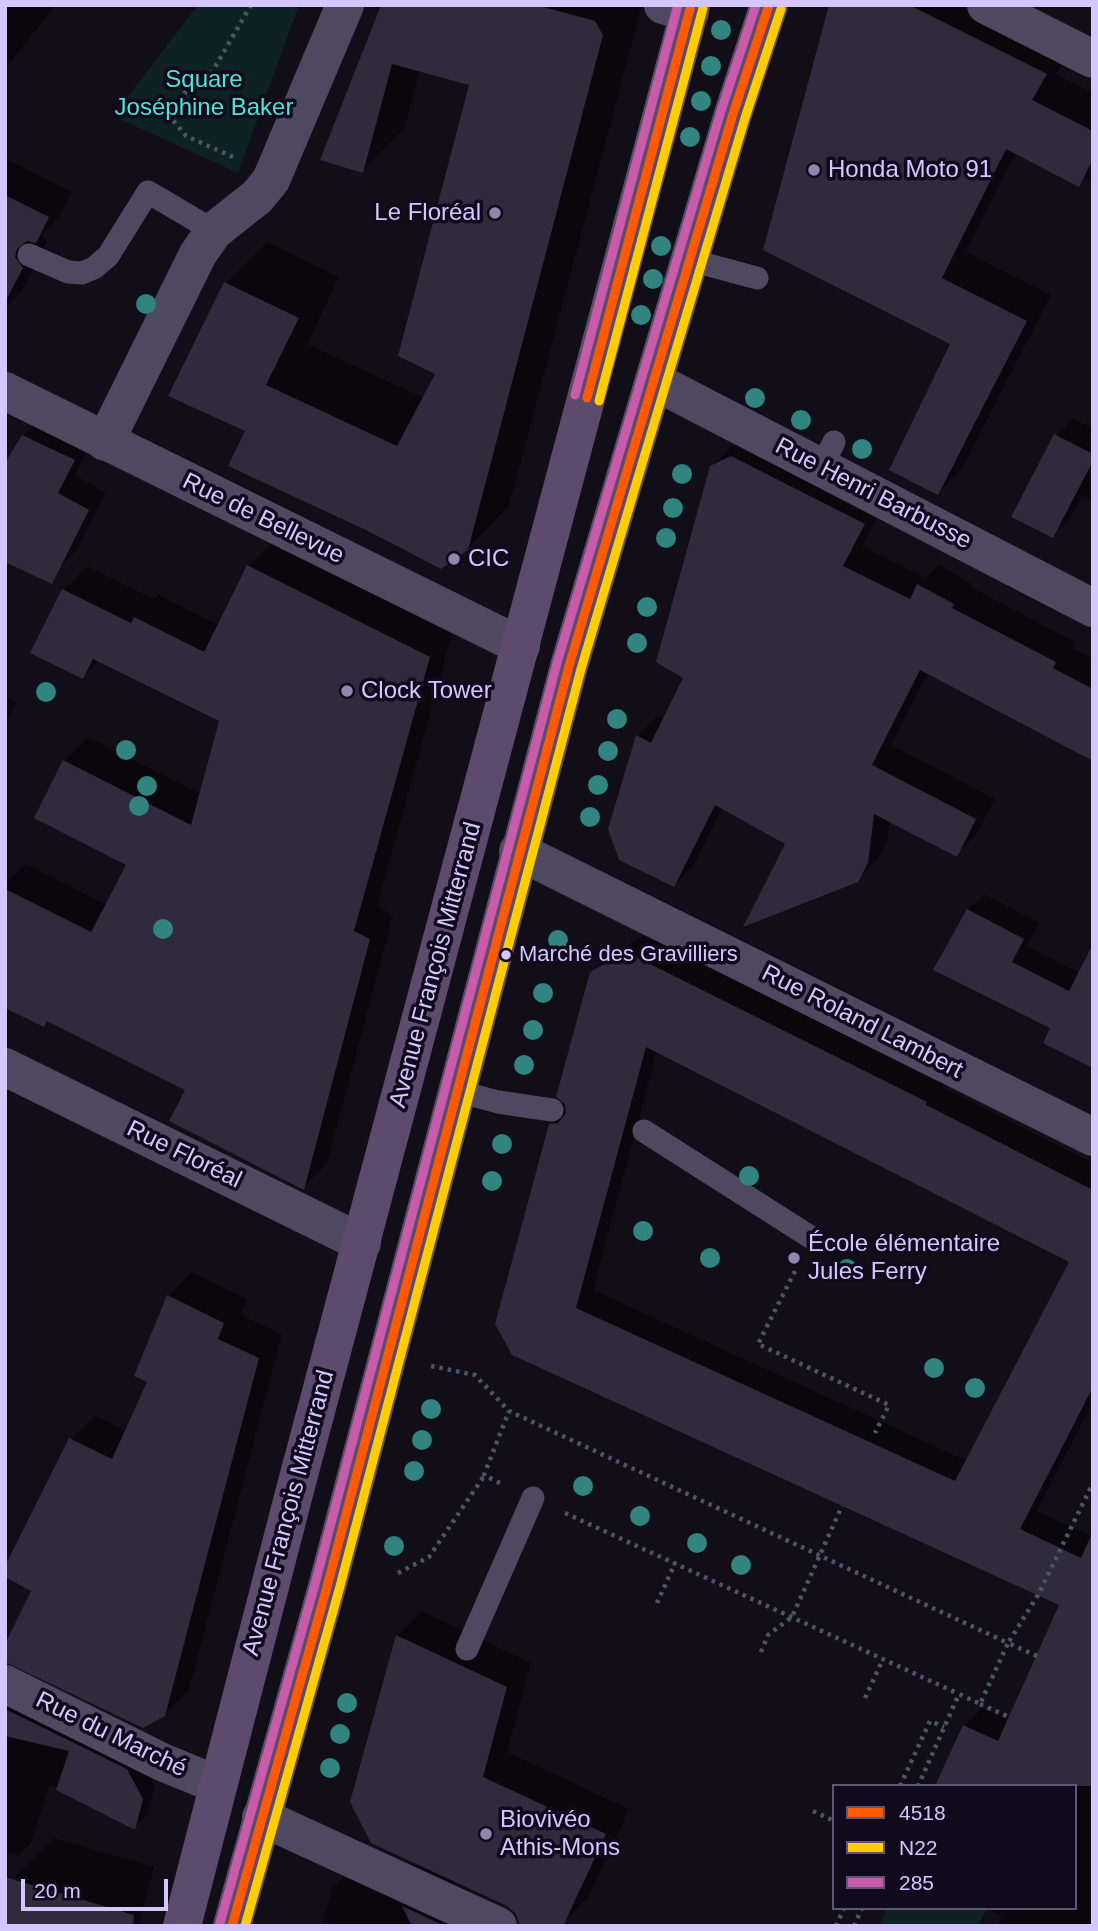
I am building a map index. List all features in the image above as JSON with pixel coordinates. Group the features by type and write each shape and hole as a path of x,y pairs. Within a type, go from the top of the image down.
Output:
{"main road":[{"path":"733,114 753,5"},
{"name":"Avenue François Mitterrand","path":"232,1926 388,1358 518,851 733,114 769,5"},
{"name":"Avenue François Mitterrand","path":"181,1926 521,646 681,8"}],"street":[{"path":"105,442 198,254 214,231 257,197 273,175 345,5"},
{"path":"986,5 1093,60"},
{"name":"Rue Henri Barbusse","path":"654,381 827,455 1093,608"},
{"name":"Rue de Bellevue","path":"5,391 521,646"},
{"name":"Rue Roland Lambert","path":"518,851 1093,1137"},
{"name":"Rue Floréal","path":"5,1067 362,1243"},
{"name":"Rue du Marché","path":"5,1684 162,1762 218,1785"},
{"path":"261,1817 498,1926"}],"lane":[{"path":"29,256 68,272 82,273 94,268 108,256 148,192 214,231"},
{"path":"690,260 757,278"},
{"path":"457,1091 498,1102 552,1110"},
{"path":"644,1131 812,1238"},
{"path":"467,1649 533,1498"}],"path":[{"path":"251,5 208,79 188,89 180,99 172,119 186,136 273,175"},
{"path":"812,1238 758,1344 889,1405 875,1433"},
{"path":"388,1358 475,1375 509,1411 1037,1656"},
{"path":"398,1573 429,1557 484,1475 509,1411"},
{"path":"484,1475 1009,1717"},
{"path":"980,1704 1008,1643 1038,1595 1093,1483"},
{"path":"761,1652 768,1635 792,1617 842,1506"},
{"path":"657,1603 675,1563"},
{"path":"866,1698 883,1659"},
{"path":"919,1784 959,1694"},
{"path":"901,1784 930,1721 944,1727"},
{"path":"813,1811 832,1820"},
{"path":"836,1926 843,1910"},
{"path":"854,1926 861,1910"}],"green space":[{"name":"Square Joséphine Baker","path":"198,5 299,5 238,173 113,116"},
{"path":"886,1910 986,1910 978,1926 879,1926"}],"building":[{"path":"381,5 536,5 595,21 603,35 468,550 441,569 368,531 228,466 245,431 168,396 224,282 299,318 266,385 397,446 435,374 398,356 469,85 392,64 363,173 320,160"},
{"path":"829,5 909,5 1047,74 1032,100 1093,131 1093,159 1079,187 1006,149 942,278 1027,321 938,495 889,470 950,344 763,250"},
{"path":"5,195 49,217 36,243 27,241 17,249 15,257 23,268 5,302"},
{"path":"1054,434 1093,454 1093,461 1053,538 1011,517"},
{"path":"22,435 75,460 58,493 89,510 52,584 5,562 5,463"},
{"path":"731,456 865,524 843,566 910,599 917,584 954,604 952,608 1056,662 1053,668 1093,689 1093,761 920,670 872,765 976,819 957,857 874,814 868,863 858,882 743,927 785,844 715,805 674,887 619,860 608,829 636,735 651,743 683,678 656,662 710,466"},
{"path":"247,565 430,657 354,931 370,939 304,1190 169,1121 185,1090 47,1021 44,1027 5,1008 5,889 91,932 126,865 34,818 63,760 191,825 219,721 93,659 83,679 30,653 62,589 131,623 134,617 204,652"},
{"path":"967,909 1024,939 1012,962 1069,991 1093,944 1093,1068 1043,1043 1050,1028 933,970"},
{"path":"626,952 927,1102 926,1105 1093,1190 1093,1387 1020,1529 1081,1558 1093,1531 1093,1786 936,1784 963,1725 998,1741 1059,1605 512,1355 495,1324 549,1124 558,1123 566,1113 565,1104 556,1097 590,972","holes":["646,1047 1069,1262 955,1481 576,1308"]},
{"path":"167,1295 224,1323 218,1339 259,1358 165,1716 143,1728 5,1662 5,1644 31,1591 5,1577 5,1566 69,1438 112,1459 147,1382 134,1376"},
{"path":"396,1635 507,1687 483,1777 606,1834 563,1926 520,1926 516,1914 507,1906 371,1843 350,1802"},
{"path":"5,1709 127,1769 143,1799 135,1830 56,1790 69,1751 5,1736"},
{"path":"5,1877 134,1915 133,1926 5,1926"},
{"path":"402,1906 445,1926 412,1926"}],"transit line":[{"name":"285","path":"575,395 678,5"},
{"name":"4518","path":"587,398 691,5"},
{"name":"285","path":"220,1923 315,1584 557,663 721,111 756,5"},
{"name":"4518","path":"232,1926 327,1587 569,666 733,114 769,5"},
{"name":"N22","path":"599,401 703,8"},
{"name":"N22","path":"245,1926 339,1590 581,669 745,118 781,9"}],"place":[{"name":"Honda Moto 91","path":"814,170"},
{"name":"Le Floréal","path":"495,213"},
{"name":"CIC","path":"454,559"},
{"name":"Clock Tower","path":"347,691"},
{"name":"Marché des Gravilliers","path":"506,955"},
{"name":"École élémentaire Jules Ferry","path":"794,1258"},
{"name":"Biovivéo Athis-Mons","path":"486,1834"}]}
